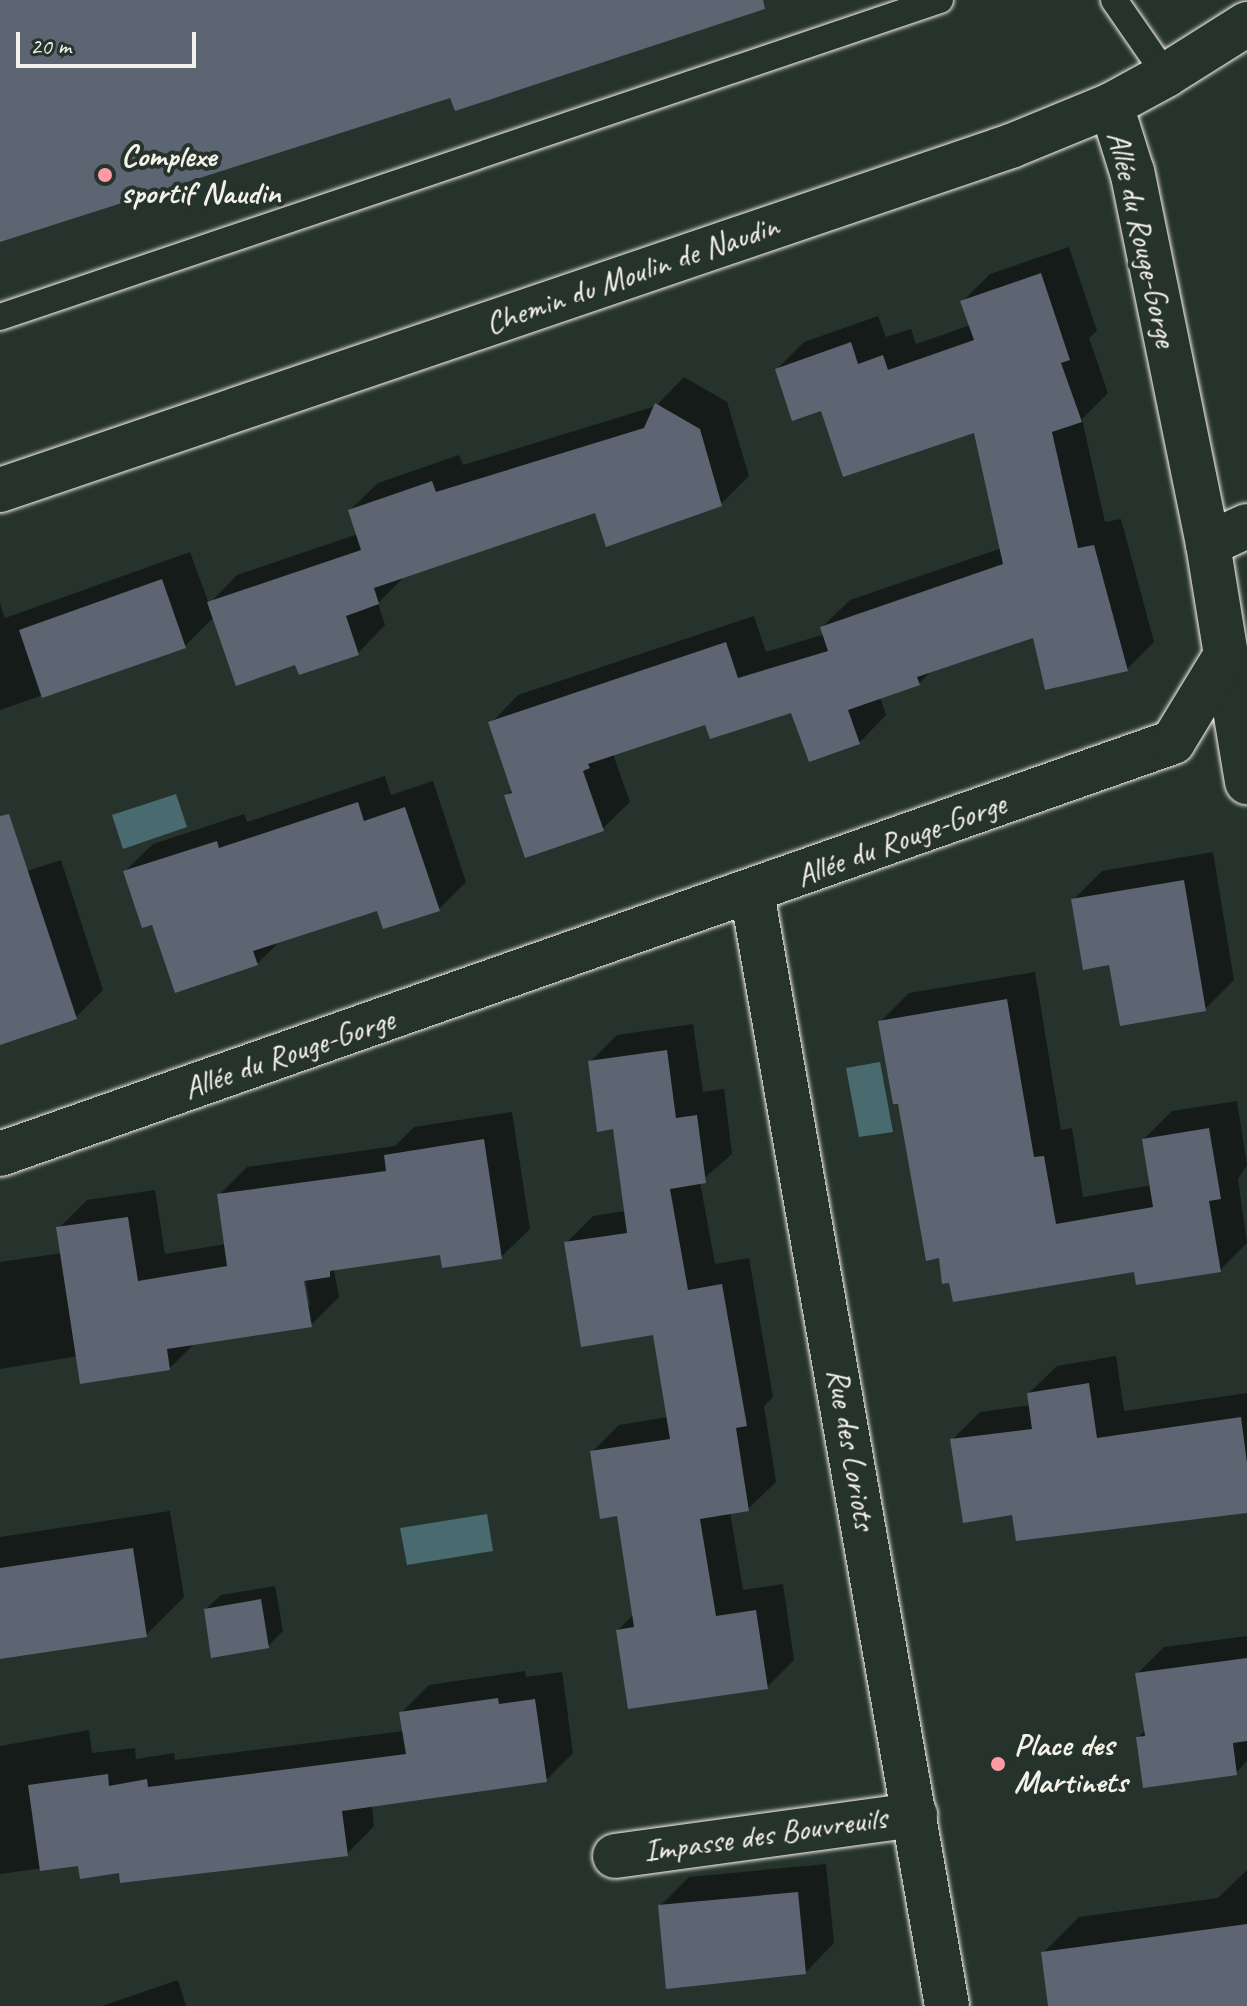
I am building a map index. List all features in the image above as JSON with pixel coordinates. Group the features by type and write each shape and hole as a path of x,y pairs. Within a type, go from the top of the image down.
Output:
{"street":[{"name":"Chemin du Moulin de Naudin","path":"0,490 1011,146 1111,105 1247,24"},
{"name":"Allée du Rouge-Gorge","path":"0,1154 752,893 1173,742 1226,655 1208,544 1132,172 1111,105"},
{"path":"1208,544 1247,526"},
{"path":"1226,655 1247,782"},
{"name":"Rue des Loriots","path":"752,893 947,2006"},
{"name":"Impasse des Bouvreuils","path":"615,1856 915,1815"}],"lane":[{"path":"0,317 940,0"},
{"path":"1114,0 1166,75"}],"water":[{"path":"176,794 187,827 123,849 112,815"},
{"path":"880,1062 893,1132 859,1137 846,1068"},
{"path":"487,1514 493,1551 407,1565 400,1528"}],"building":[{"name":"Complexe sportif Naudin","path":"0,0 763,0 765,9 455,111 450,98 0,242"},
{"path":"1041,273 1070,360 1061,363 1082,422 1052,432 1078,548 1094,545 1128,671 1045,690 1033,638 917,677 920,685 848,710 860,744 809,762 791,713 710,739 705,725 588,764 590,768 583,771 604,831 525,858 504,795 512,793 488,722 726,642 738,678 828,651 820,627 1003,564 974,433 843,477 821,411 792,421 775,369 851,342 858,364 883,355 888,370 974,340 960,301"},
{"path":"655,403 700,429 722,506 606,547 595,513 374,588 379,604 346,616 359,655 299,675 295,665 236,686 207,602 361,550 348,510 432,481 436,492 644,428"},
{"path":"162,579 186,648 42,698 19,630"},
{"path":"358,802 364,821 405,807 440,911 383,929 377,911 253,951 258,965 175,993 152,925 142,928 123,871 217,841 219,848"},
{"path":"9,814 77,1019 0,1045 0,816"},
{"path":"1184,880 1206,1011 1120,1026 1109,965 1083,970 1071,899"},
{"path":"1007,999 1034,1157 1044,1156 1056,1224 1153,1207 1142,1139 1209,1128 1221,1199 1209,1201 1221,1272 1136,1285 1134,1272 953,1302 949,1283 942,1284 939,1258 926,1261 898,1104 893,1104 878,1021"},
{"path":"667,1050 676,1118 697,1115 706,1183 670,1189 688,1290 722,1284 747,1426 736,1428 749,1511 700,1519 716,1616 756,1610 768,1689 628,1709 616,1630 634,1627 617,1516 600,1519 590,1451 670,1439 653,1335 581,1347 564,1242 627,1233 613,1129 597,1132 588,1061"},
{"path":"484,1139 502,1259 442,1268 440,1255 330,1271 330,1277 304,1281 312,1327 167,1349 170,1370 80,1384 56,1227 128,1217 138,1281 227,1266 217,1194 386,1171 384,1155"},
{"path":"1089,1383 1097,1438 1241,1417 1247,1463 1247,1513 1016,1541 1012,1515 963,1523 950,1439 1032,1429 1027,1393"},
{"path":"133,1548 147,1637 0,1659 0,1568"},
{"path":"261,1599 269,1648 211,1658 204,1609"},
{"path":"1247,1658 1247,1741 1233,1743 1237,1775 1143,1788 1136,1737 1145,1736 1135,1673"},
{"path":"498,1698 499,1704 535,1699 547,1782 342,1811 348,1856 120,1883 119,1873 80,1879 78,1866 40,1871 28,1785 108,1774 109,1786 147,1779 148,1787 406,1754 399,1712"},
{"path":"798,1892 806,1974 666,1989 658,1905"},
{"path":"1247,1924 1247,2006 1048,2006 1041,1952"}],"place":[{"name":"Complexe sportif Naudin","path":"105,175"},
{"name":"Place des Martinets","path":"998,1764"}]}
